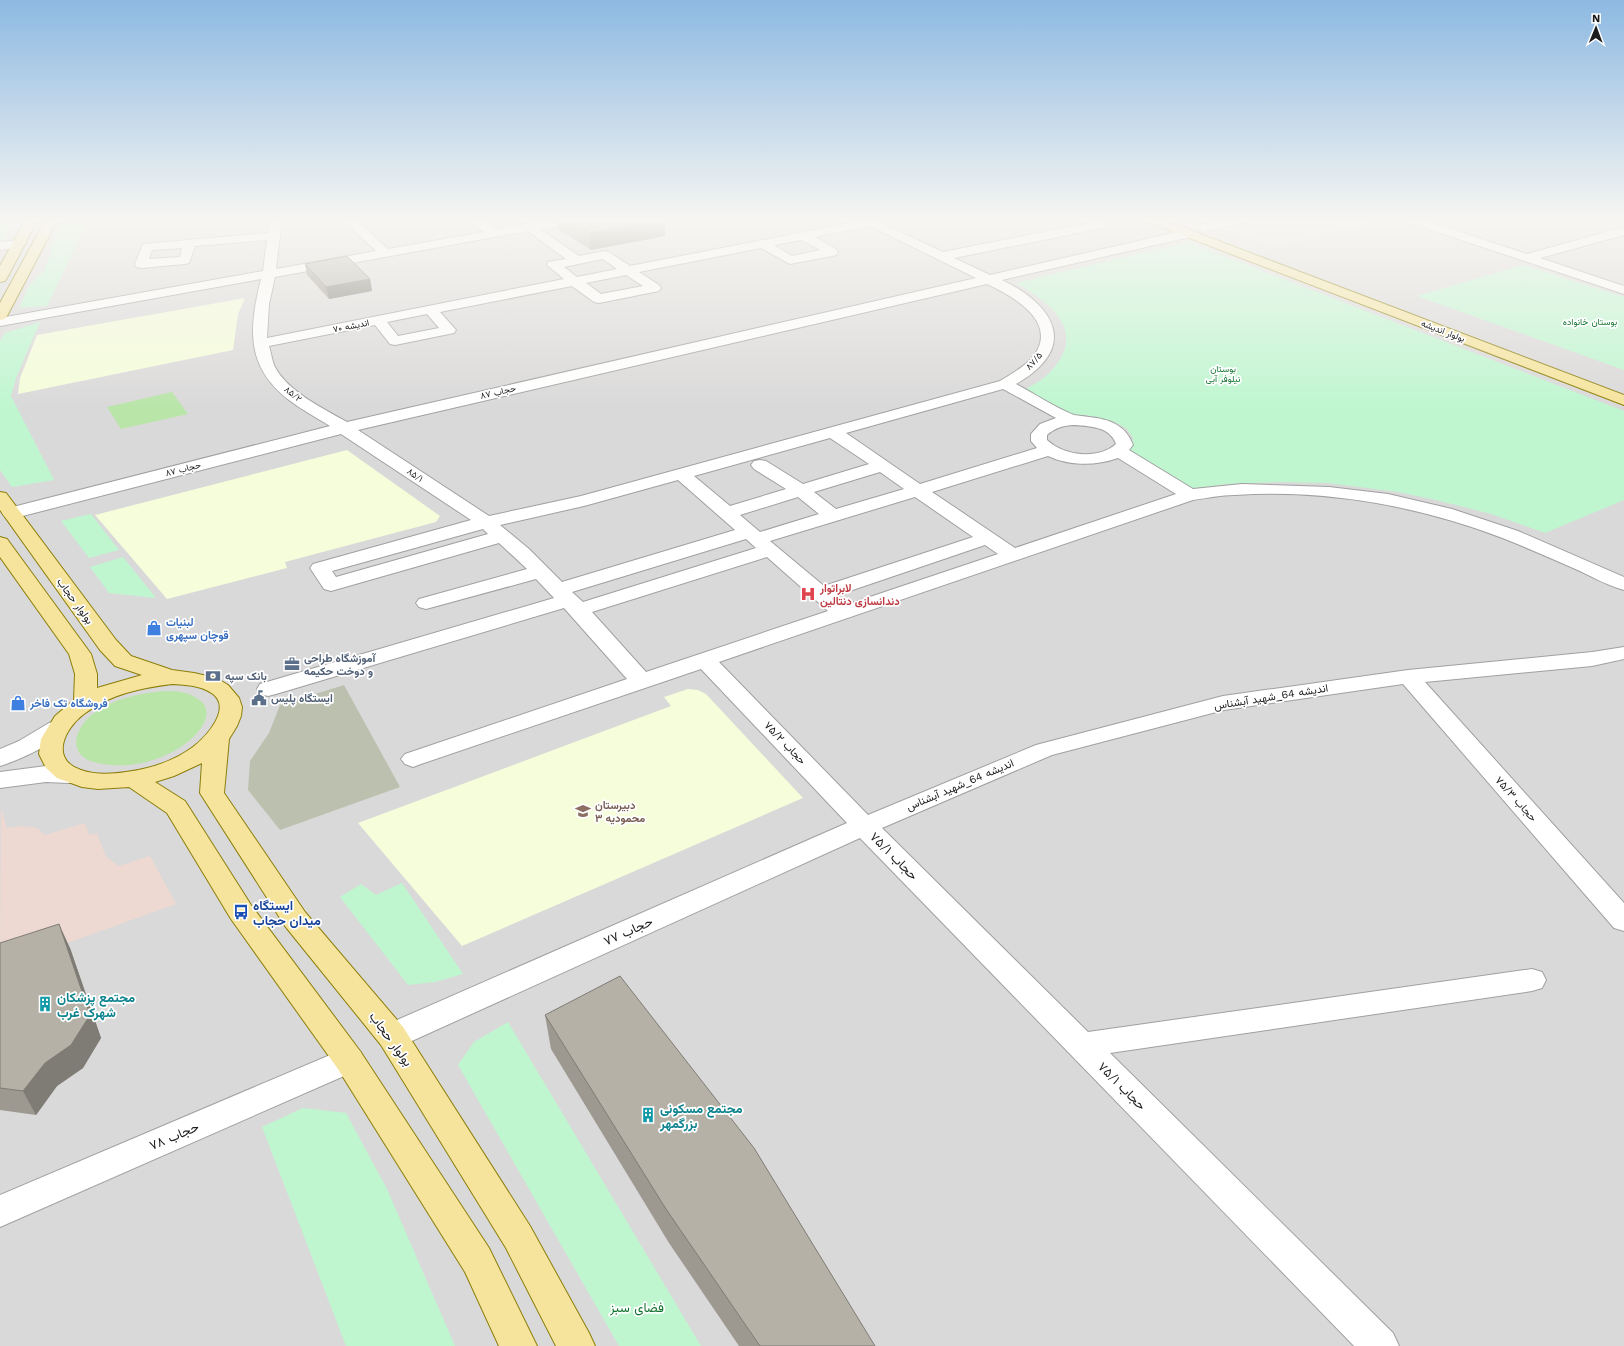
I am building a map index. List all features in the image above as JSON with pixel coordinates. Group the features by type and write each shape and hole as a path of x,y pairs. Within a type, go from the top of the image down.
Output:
{"main road":[{"path":"0,316 18,282"},
{"name":"بولوار اندیشه","path":"1312,282 1624,400"},
{"name":"بولوار اندیشه","path":"1348,282 1499,338"},
{"name":"بولوار حجاب","path":"5,505 108,645 123,661 172,677"},
{"path":"0,543 80,654 86,674 85,703"},
{"path":"172,677 192,679 208,683 221,690 229,700 231,712 227,725 217,739 202,752 182,764 158,773 134,779 109,781 87,780 69,775 57,766 50,755 50,742 57,728 69,715 85,703 105,692 127,684 172,677"},
{"name":"بولوار حجاب","path":"217,739 212,772 212,793 295,918 392,1036 518,1237 576,1346"},
{"path":"134,779 176,807 241,912 349,1060 478,1260 518,1346"}],"street":[{"path":"0,322 223,282"},
{"path":"216,283 230,282"},
{"path":"251,282 259,285 264,294"},
{"name":"۸۵/۲","path":"267,282 262,304 259,335 267,367 278,382 295,397 344,428"},
{"path":"576,282 599,299 654,288 645,282"},
{"name":"اندیشه ۷۰","path":"261,343 576,282"},
{"name":"حجاب ۸۷","path":"5,505 975,282"},
{"name":"۸۷/۵","path":"839,436 1005,384 1029,369 1043,353 1048,336 1044,320 1032,305 1013,291 993,282"},
{"path":"1599,282 1624,290"},
{"path":"378,320 395,341 449,330 431,310"},
{"path":"1005,384 1072,420"},
{"path":"1072,420 1102,424 1116,430 1124,437 1126,445 1120,452 1109,457 1093,459 1076,458 1059,454 1049,450 1039,441 1039,434 1044,427 1072,420"},
{"name":"۸۵/۱","path":"344,428 486,522 522,553 568,600 642,682"},
{"path":"501,536 331,585 320,568 486,522 760,465 839,436"},
{"path":"839,436 1012,555"},
{"path":"687,479 839,436"},
{"path":"759,540 614,573 601,578 597,587 599,590 610,596 632,593 759,540 1049,450"},
{"path":"1120,452 1190,495"},
{"path":"760,465 800,491 833,516"},
{"path":"727,513 882,466"},
{"path":"687,479 843,613"},
{"path":"413,759 1190,495 1241,489 1298,490 1355,495 1413,505 1472,520 1529,541 1624,584"},
{"path":"821,594 987,538"},
{"path":"426,603 540,572"},
{"path":"568,600 614,573"},
{"path":"268,689 568,600 632,593"},
{"name":"اندیشه 64_شهید آبشناس","path":"864,826 1044,750 1224,703 1408,677 1592,659 1624,653"},
{"name":"حجاب ۷۵/۲","path":"705,660 864,826"},
{"name":"حجاب ۷۵/۳","path":"1408,677 1624,922"},
{"path":"0,758 27,746 57,728"},
{"path":"0,780 46,774 69,775"},
{"name":"حجاب ۷۷","path":"392,1036 864,826"},
{"name":"حجاب ۷۵/۱","path":"864,826 1380,1346"},
{"path":"1082,1045 1532,980"},
{"name":"حجاب ۷۸","path":"0,1211 349,1060"}],"shaded area":[{"path":"0,282 1624,282 1624,1346 0,1346"},
{"path":"245,298 238,314 233,350 18,394 20,378 37,335"},
{"path":"347,450 440,516 436,522 285,562 287,568 167,599 95,515"},
{"path":"344,685 400,787 280,830 248,790 250,761 269,733 280,705"},
{"name":"دبیرستان محمودیه ۳","path":"688,689 698,690 706,694 803,798 462,946 358,823 671,706 664,697"},
{"path":"1,808 7,828 21,826 37,828 45,835 85,823 89,835 97,833 106,857 119,866 150,856 176,904 0,967"}],"green space":[{"path":"33,282 59,282 47,306 19,308 29,286"},
{"name":"بوستان نیلوفر آبی","path":"1291,282 1624,411 1624,500 1545,533 1491,514 1436,500 1398,492 1328,483 1276,482 1227,484 1190,489 1126,451 1131,447 1133,438 1127,429 1113,421 1085,415 1065,415 1024,390 1045,377 1060,360 1066,346 1066,333 1062,322 1042,300 1016,283"},
{"name":"بوستان خانواده","path":"1466,282 1576,282 1624,297 1624,370 1417,296"},
{"path":"40,322 16,378 11,396 54,480 12,487 0,470 0,341 5,333"},
{"path":"172,392 188,414 121,429 107,407"},
{"path":"91,514 119,550 89,558 61,521"},
{"path":"123,557 156,598 109,593 90,567"},
{"path":"164,691 181,692 191,695 202,702 206,710 206,718 202,727 178,749 149,761 119,765 107,765 90,761 80,754 76,745 79,731 85,721 94,713 116,701 128,697"},
{"path":"402,883 463,974 435,982 408,985 340,897 361,884 376,895"},
{"name":"فضای سبز","path":"508,1022 701,1346 619,1346 458,1065 474,1042"},
{"path":"303,1108 346,1113 387,1189 455,1346 346,1346 262,1127"}],"building":[{"path":"321,282 355,282 326,287"},
{"name":"مجتمع پزشکان شهرک غرب","path":"59,924 90,1015 71,1045 45,1063 23,1091 0,1088 0,943"},
{"name":"مجتمع مسکونی بزرگمهر","path":"620,976 754,1148 875,1346 760,1346 666,1209 545,1015"}],"place":[{"name":"لابراتوار دندانسازی دنتالین","path":"808,594"},
{"name":"لبنیات قوچان سپهری","path":"154,628"},
{"name":"آموزشگاه طراحی و دوخت حکیمه","path":"292,664"},
{"name":"بانک سپه","path":"213,676"},
{"name":"ایستگاه پلیس","path":"259,698"},
{"name":"فروشگاه تک فاخر","path":"18,703"},
{"name":"دبیرستان محمودیه ۳","path":"583,811"},
{"name":"ایستگاه میدان حجاب","path":"241,912"},
{"name":"مجتمع پزشکان شهرک غرب","path":"45,1004"},
{"name":"مجتمع مسکونی بزرگمهر","path":"648,1115"}]}
